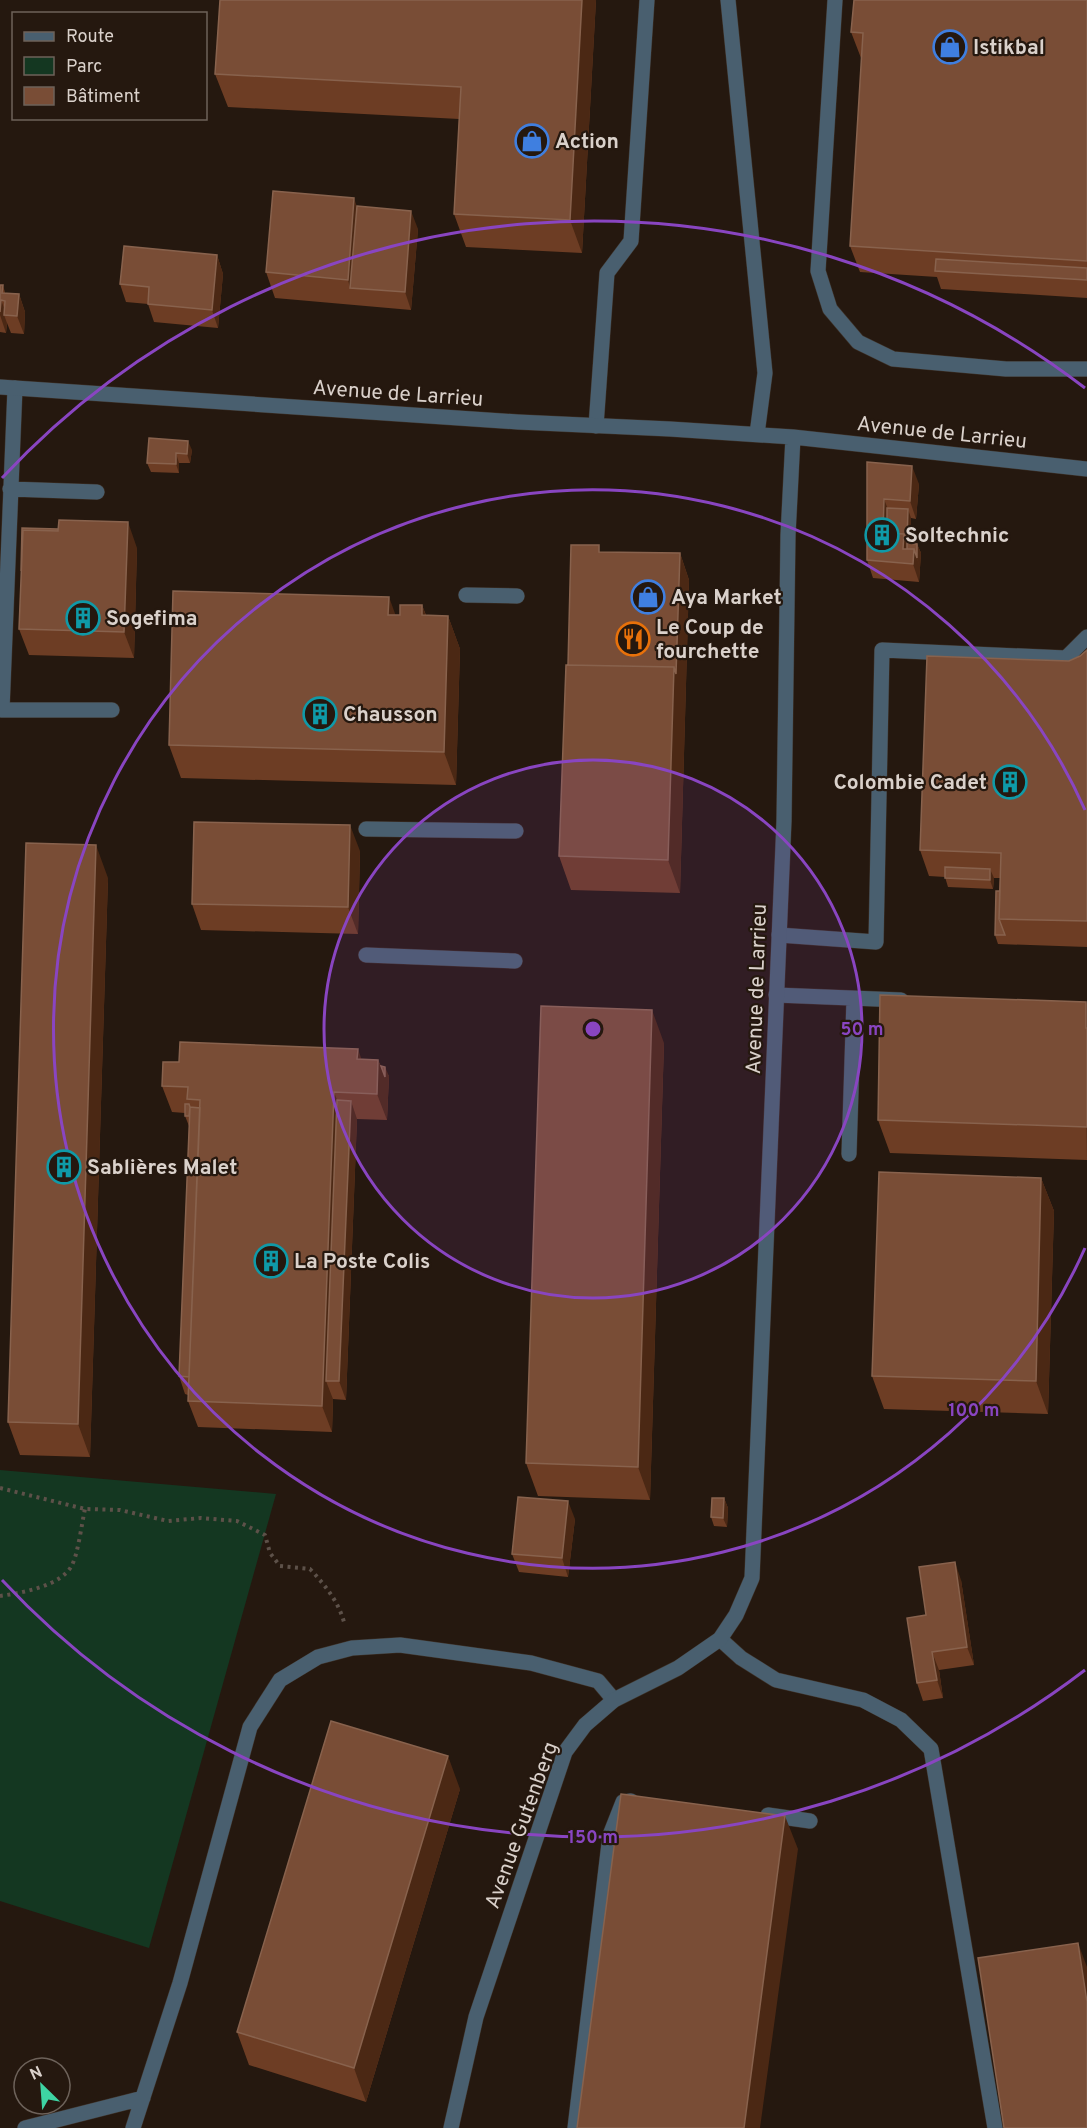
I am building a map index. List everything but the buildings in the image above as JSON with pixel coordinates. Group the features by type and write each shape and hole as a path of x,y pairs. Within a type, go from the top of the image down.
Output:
{"street":[{"path":"596,426 607,273 631,241 647,0"},
{"path":"728,0 765,373 757,434"},
{"path":"835,0 818,271 830,309 858,342 893,359 1006,369 1087,369"},
{"path":"7,388 10,489 2,710 112,710"},
{"name":"Avenue de Larrieu","path":"7,388 596,426 793,436 1087,469"},
{"name":"Avenue de Larrieu","path":"755,1543 784,821 789,523 793,436"},
{"path":"10,489 97,492"},
{"path":"466,595 517,596"},
{"path":"779,935 876,942 882,650 1066,658 1087,637"},
{"path":"366,829 516,831"},
{"path":"366,955 515,960"},
{"path":"776,995 912,1000"},
{"path":"849,1154 854,999"},
{"name":"Avenue Gutenberg","path":"451,2128 476,2017 565,1752 585,1725 614,1700 678,1668 720,1640 736,1614 752,1578 755,1543"},
{"path":"720,1640 741,1658 776,1680 863,1700 901,1720 931,1749 995,2128"},
{"path":"133,2128 180,1983 250,1728 280,1680 318,1657 352,1648 400,1645 531,1663 598,1681 614,1700"},
{"path":"575,2128 610,1835 623,1802 643,1800"},
{"path":"754,1813 810,1821"},
{"path":"25,2128 143,2098"}],"path":[{"path":"0,1488 85,1509 120,1510 168,1521 201,1518 237,1521 264,1535 270,1553 280,1566 310,1569 326,1587 341,1611 352,1648"},
{"path":"0,1596 28,1592 58,1579 72,1566 85,1509"}],"green space":[{"path":"0,1470 276,1494 149,1948 0,1901"}],"place":[{"name":"Istikbal","path":"950,47"},
{"name":"Action","path":"532,141"},
{"name":"Soltechnic","path":"882,535"},
{"name":"Aya Market","path":"648,597"},
{"name":"Sogefima","path":"83,618"},
{"name":"Le Coup de fourchette","path":"633,639"},
{"name":"Chausson","path":"320,714"},
{"name":"Colombie Cadet","path":"1010,782"},
{"name":"Sablières Malet","path":"64,1167"},
{"name":"La Poste Colis","path":"271,1261"}]}
